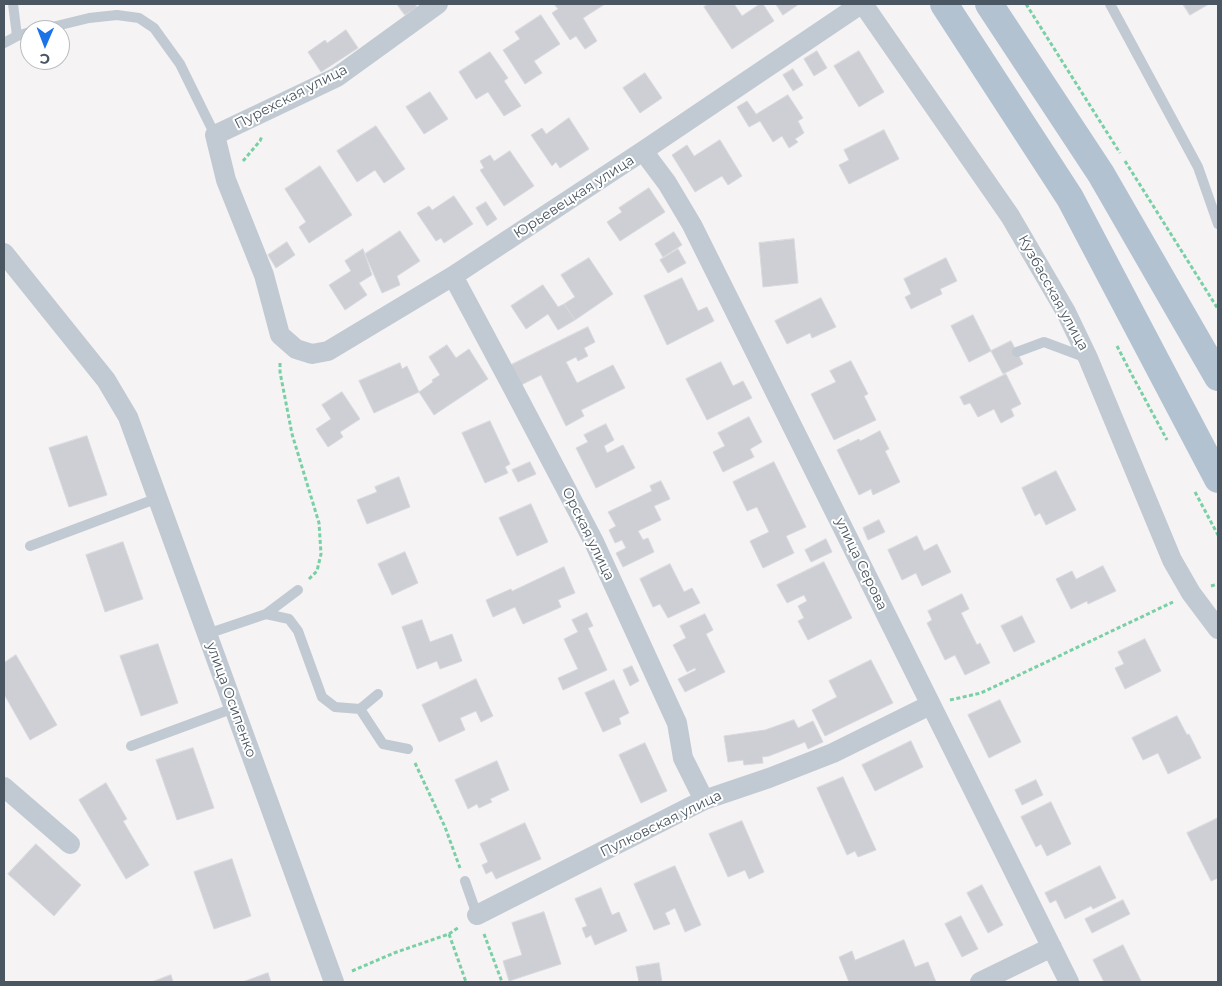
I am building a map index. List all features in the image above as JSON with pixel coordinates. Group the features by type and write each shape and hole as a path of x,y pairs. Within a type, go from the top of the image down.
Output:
{"main road":[{"path":"944,4 1070,198 1218,479"},
{"path":"989,4 1101,174 1216,367"}],"street":[{"name":"Пурехская улица","path":"215,135 337,77 438,4"},
{"name":"Юрьевецкая улица","path":"280,335 296,349 312,354 328,351 453,276 862,4"},
{"name":"Кузбасская улица","path":"862,4 1010,216 1066,312 1088,358 1172,560 1191,593 1218,629"},
{"path":"215,135 226,180 264,275 280,335"},
{"name":"улица Серова","path":"643,151 667,183 692,225 1068,982"},
{"name":"улица Осипенко","path":"4,253 106,380 128,417 334,981"},
{"name":"Орская улица","path":"453,276 594,542 676,723 683,758 704,800"},
{"name":"Пулковская улица","path":"477,916 704,800 769,778 833,753 930,705"},
{"path":"4,787 70,844"},
{"path":"980,982 1052,947"}],"lane":[{"path":"13,4 17,36"},
{"path":"1110,4 1198,167 1218,224"},
{"path":"70,23 89,18 117,15 139,18 154,28 180,64 215,135"},
{"path":"4,43 20,35"},
{"path":"1017,352 1044,342 1088,358"},
{"path":"30,546 158,498"},
{"path":"207,634 266,614 298,590"},
{"path":"266,614 289,619 298,631 322,698 335,707 360,709 378,694"},
{"path":"131,746 234,708"},
{"path":"360,709 383,744 408,749"},
{"path":"465,882 477,916"}],"path":[{"path":"226,180 260,141 275,106"},
{"path":"280,335 280,372 292,434 319,523 321,554 317,571 298,590"},
{"path":"1115,341 1168,443"},
{"path":"1191,485 1218,535"},
{"path":"930,705 981,693 1191,593 1218,584"},
{"path":"408,749 445,827 465,882"},
{"path":"334,981 394,953 449,934 477,916 502,982"},
{"path":"449,934 466,982"}],"building":[{"path":"397,4 415,4 417,7 405,15"},
{"path":"554,4 605,4 583,18 597,41 585,49 576,36 570,40 552,13 558,9"},
{"path":"708,4 734,4 742,16 763,4 774,21 732,49 704,7"},
{"path":"776,4 799,4 783,15"},
{"path":"1183,4 1209,4 1190,15"},
{"path":"541,15 560,44 534,61 542,73 525,84 503,50 520,39 515,32"},
{"path":"346,30 358,48 321,72 308,52 325,40 327,43"},
{"path":"817,51 827,68 814,76 804,59"},
{"path":"859,51 884,92 859,107 834,66"},
{"path":"490,52 508,78 504,81 521,106 504,116 488,92 476,99 459,72"},
{"path":"793,69 803,85 793,91 783,75"},
{"path":"645,73 662,98 640,113 623,88"},
{"path":"430,92 448,119 424,134 406,107"},
{"path":"788,95 803,118 798,121 804,133 795,139 798,142 789,148 782,136 773,142 760,121 749,127 737,107 747,101 756,114"},
{"path":"569,118 589,149 560,168 556,162 552,166 531,135 542,128 546,134"},
{"path":"376,126 405,169 384,183 375,170 357,182 337,151"},
{"path":"884,130 899,159 849,184 839,165 849,160 844,150"},
{"path":"720,140 742,176 728,185 722,176 695,192 672,155 687,145 694,156"},
{"path":"510,151 534,186 504,206 480,170 484,168 480,161 490,155 494,161"},
{"path":"320,166 352,215 309,243 299,227 306,222 285,189"},
{"path":"649,188 665,212 620,241 607,222 622,212 619,208"},
{"path":"454,196 473,224 444,243 441,238 436,241 417,213 429,206 432,210"},
{"path":"486,202 497,219 487,226 476,208"},
{"path":"400,231 420,261 397,276 400,285 382,293 365,254"},
{"path":"674,232 682,245 663,257 655,244"},
{"path":"794,239 798,283 763,287 759,243"},
{"path":"287,242 295,255 276,268 268,255"},
{"path":"363,249 372,275 359,283 367,295 345,310 329,285 351,271 345,261"},
{"path":"678,249 686,263 668,273 660,260"},
{"path":"589,258 613,294 575,320 564,304 575,297 561,275"},
{"path":"946,258 957,281 940,289 942,294 911,309 905,297 911,294 904,279"},
{"path":"682,278 698,311 707,307 714,321 667,345 644,296"},
{"path":"543,285 558,307 564,304 575,320 558,330 548,314 526,329 511,306"},
{"path":"821,298 836,327 812,338 810,333 787,344 775,321"},
{"path":"973,315 991,351 969,362 951,326"},
{"path":"588,327 595,342 584,348 588,356 578,361 576,357 566,362 577,383 613,365 625,388 581,410 584,416 566,426 541,375 521,385 511,365"},
{"path":"1011,341 1023,364 1003,374 991,351"},
{"path":"447,345 456,358 469,349 488,379 434,415 419,392 440,375 429,357"},
{"path":"851,361 868,394 864,396 876,420 834,440 811,394 836,382 830,371"},
{"path":"721,362 733,386 743,381 752,398 707,420 686,379"},
{"path":"400,363 402,369 407,366 419,392 374,413 359,381"},
{"path":"1006,374 1021,404 1011,409 1014,416 1001,423 994,409 978,417 970,403 964,405 960,397"},
{"path":"342,392 360,419 340,432 343,437 328,447 316,429 331,419 322,405"},
{"path":"749,417 762,442 750,449 754,457 723,472 713,452 725,446 718,433"},
{"path":"490,421 510,464 505,467 508,473 485,483 462,433"},
{"path":"606,424 614,440 604,446 607,453 623,445 635,468 596,488 576,448 588,442 584,435"},
{"path":"880,431 889,449 885,451 900,482 873,495 871,489 859,495 837,450"},
{"path":"87,436 107,495 69,507 49,448"},
{"path":"530,462 536,474 518,482 512,470"},
{"path":"774,462 806,527 786,536 794,553 763,568 750,541 769,532 757,507 747,511 733,482"},
{"path":"1056,471 1076,510 1046,525 1040,513 1035,516 1022,488"},
{"path":"399,477 410,507 367,524 357,500 377,492 375,487"},
{"path":"661,481 670,499 654,506 661,520 638,531 643,540 648,538 654,552 623,567 616,553 626,548 622,540 615,543 609,530 616,526 608,512 652,491 650,486"},
{"path":"531,504 548,542 517,556 499,518"},
{"path":"879,520 885,532 868,540 863,528"},
{"path":"917,536 924,551 937,544 951,572 922,586 916,573 902,580 888,550"},
{"path":"826,539 832,552 811,562 805,550"},
{"path":"123,542 143,599 105,612 86,555"},
{"path":"405,552 418,583 392,595 378,564"},
{"path":"824,562 852,618 808,640 798,621 804,618 798,606 807,601 804,595 787,603 777,585"},
{"path":"670,564 684,592 692,588 700,603 668,618 660,604 653,607 640,579"},
{"path":"1103,566 1116,591 1088,604 1087,601 1071,609 1056,579 1072,571 1076,579"},
{"path":"564,567 575,593 558,600 561,607 523,624 515,607 493,617 486,600 511,589 512,591"},
{"path":"962,594 969,609 961,613 977,645 980,643 990,663 965,675 955,655 945,660 927,623 932,620 928,611"},
{"path":"587,613 593,626 588,628 607,670 563,690 558,678 578,669 564,639 578,632 572,620"},
{"path":"705,614 713,630 706,634 725,672 685,692 678,679 696,670 695,668 687,672 673,645 686,638 680,626"},
{"path":"1022,616 1035,642 1014,652 1001,626"},
{"path":"422,620 430,642 452,634 462,661 440,669 437,661 417,669 402,627"},
{"path":"1145,639 1161,671 1125,689 1115,668 1124,664 1118,652"},
{"path":"158,644 178,703 141,716 120,656"},
{"path":"16,655 57,725 30,740 4,694 4,663"},
{"path":"871,660 893,703 825,736 812,710 837,697 829,681"},
{"path":"632,666 639,681 630,686 623,670"},
{"path":"476,679 493,716 481,722 476,711 460,718 465,730 439,742 422,705"},
{"path":"614,680 629,713 619,718 621,724 603,732 585,693"},
{"path":"1000,700 1021,742 989,758 968,715"},
{"path":"1177,716 1201,758 1168,774 1158,753 1143,760 1132,738"},
{"path":"794,720 798,728 813,721 823,742 808,749 805,742 762,757 763,763 744,765 743,760 728,762 724,736 765,730"},
{"path":"911,741 923,767 875,791 862,765"},
{"path":"645,743 667,791 641,803 619,755"},
{"path":"193,748 214,808 177,820 156,760"},
{"path":"497,761 509,790 490,799 492,802 479,808 477,804 468,809 455,780"},
{"path":"843,777 876,850 858,857 855,851 847,855 817,788"},
{"path":"1036,780 1043,795 1022,805 1015,790"},
{"path":"106,783 127,819 123,821 149,865 126,879 79,800"},
{"path":"1051,802 1071,844 1047,856 1041,844 1036,847 1021,817"},
{"path":"1218,818 1218,878 1211,881 1187,833"},
{"path":"742,821 764,872 749,879 745,870 728,877 709,834"},
{"path":"525,823 541,859 496,879 492,871 486,874 482,865 488,862 480,844"},
{"path":"36,844 81,885 54,916 8,874"},
{"path":"232,859 251,916 214,929 194,872"},
{"path":"675,866 701,925 685,932 675,908 665,913 670,924 654,930 634,884"},
{"path":"1100,866 1116,898 1093,909 1091,906 1065,919 1056,900 1050,903 1045,893"},
{"path":"982,885 1003,925 988,933 967,893"},
{"path":"601,888 612,915 619,912 627,931 595,945 591,935 586,938 582,928 587,926 575,899"},
{"path":"1123,900 1130,914 1092,933 1085,919"},
{"path":"544,912 561,964 509,981 503,961 522,955 512,923"},
{"path":"961,916 978,949 962,957 945,924"},
{"path":"904,940 915,967 928,962 936,982 849,982 839,957 852,951 855,960"},
{"path":"1123,945 1141,981 1104,982 1093,960"},
{"path":"659,963 662,982 639,982 636,967"},
{"path":"268,973 271,982 243,982"},
{"path":"171,975 173,982 152,982"}]}
